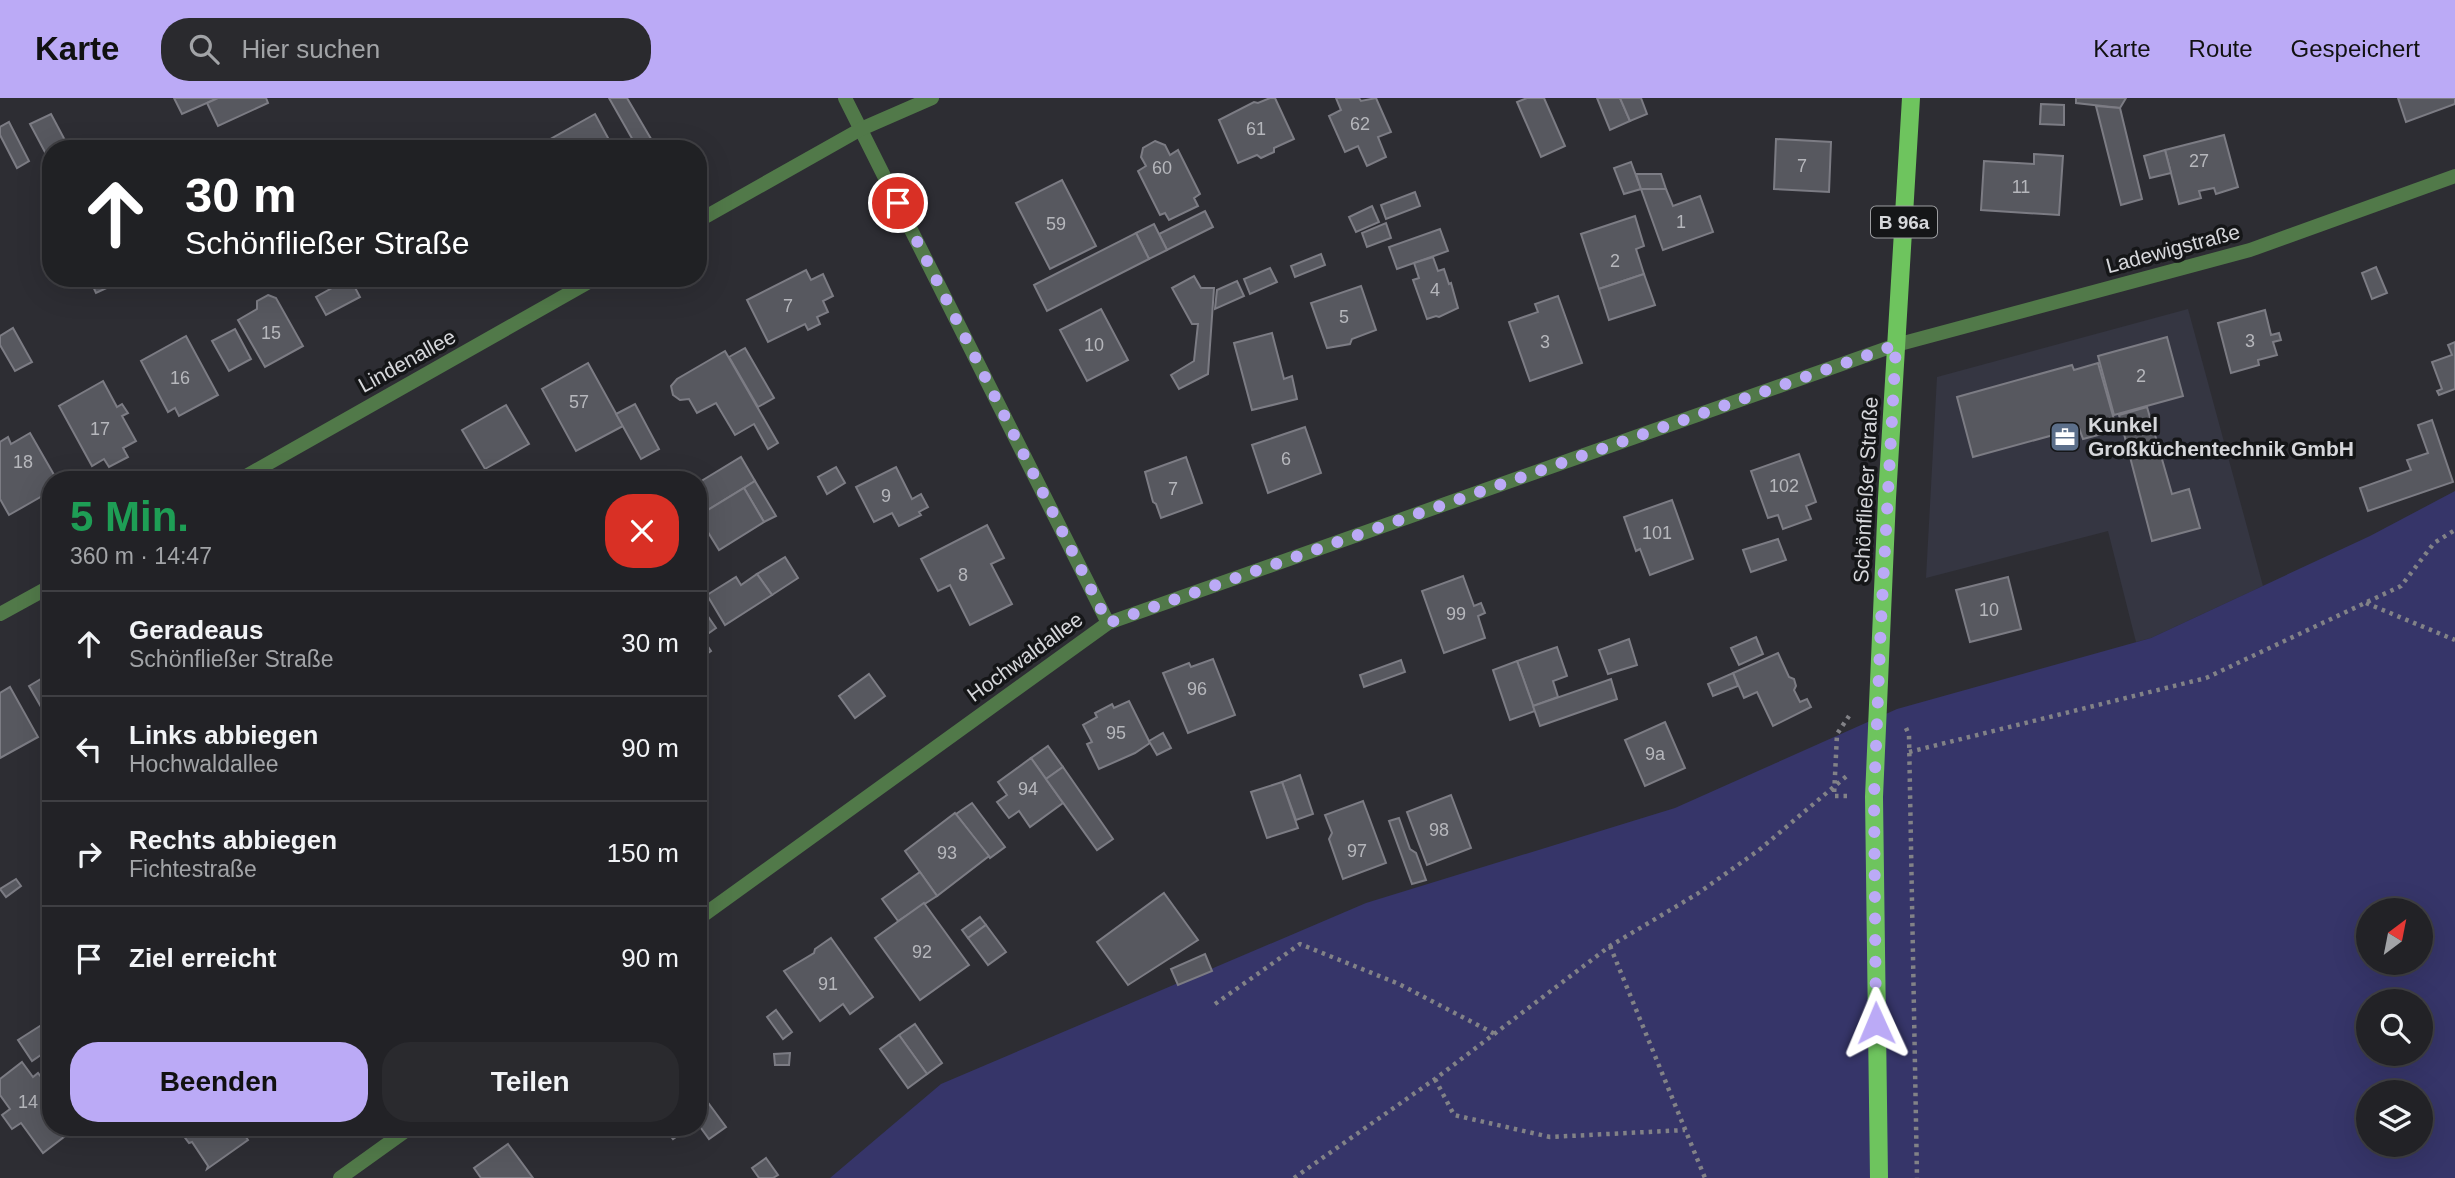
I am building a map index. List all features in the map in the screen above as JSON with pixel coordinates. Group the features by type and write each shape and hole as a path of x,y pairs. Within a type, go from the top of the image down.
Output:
{"main road":[{"name":"Schönfließer Straße","path":"1879,1178 1874,842 1876,751 1911,98"}],"street":[{"path":"845,98 1108,623"},
{"path":"707,216 861,129 932,98"},
{"name":"Ladewigstraße","path":"1896,345 2250,250 2455,176"},
{"name":"Lindenallee","path":"255,471 580,287"},
{"name":"Hochwaldallee","path":"707,913 1108,623 1896,345"},
{"path":"0,614 42,591"},
{"path":"340,1178 398,1136"}],"path":[{"path":"1909,752 2206,678 2401,586 2434,543 2455,530"},
{"path":"2366,603 2455,640"},
{"path":"1834,796 1838,734"},
{"path":"1909,735 1917,1178"},
{"path":"1294,1178 1435,1079 1609,946 1697,894 1759,850 1876,751"},
{"path":"1214,1004 1300,944 1399,984 1494,1034"},
{"path":"1609,946 1705,1178"},
{"path":"1435,1079 1454,1115 1550,1137 1685,1130"}],"shaded area":[{"path":"2188,309 2263,586 2151,638 2136,642 2108,531 1926,578 1937,377"},
{"path":"2455,491 2455,1178 830,1178 941,1084 1366,903 1675,808 1897,709 2151,638 2370,536"}],"building":[{"path":"174,98 218,98 182,114"},
{"path":"218,98 266,98 268,103 218,126 207,103"},
{"path":"609,98 627,98 652,140 633,140"},
{"path":"1275,98 1294,139 1274,148 1274,152 1261,158 1257,155 1238,163 1219,120 1254,102"},
{"path":"1336,98 1359,98 1361,101 1376,98 1391,132 1378,137 1386,157 1367,166 1358,146 1345,152 1329,116 1341,110"},
{"path":"1527,98 1544,98 1565,146 1541,157 1517,102"},
{"path":"1597,98 1620,98 1630,121 1610,130"},
{"path":"1620,98 1641,98 1647,114 1630,121"},
{"path":"2076,98 2126,98 2120,108 2076,103"},
{"path":"2398,98 2455,98 2455,104 2406,122"},
{"path":"2041,104 2064,105 2064,125 2040,124"},
{"path":"2096,106 2120,108 2142,199 2121,205"},
{"path":"51,114 65,140 42,140 42,146 30,124"},
{"path":"595,114 609,140 549,140"},
{"path":"9,122 29,161 17,168 0,135 0,127"},
{"path":"2224,135 2238,187 2216,194 2214,188 2199,191 2201,198 2179,204 2165,150"},
{"path":"1776,139 1831,142 1829,192 1774,189"},
{"path":"1155,141 1165,145 1170,155 1178,150 1200,194 1194,198 1198,206 1169,220 1165,213 1160,215 1138,171 1146,166 1141,157 1143,148"},
{"path":"2165,150 2171,173 2150,178 2144,156"},
{"path":"2034,154 2063,156 2059,215 1981,210 1984,161 2034,164"},
{"path":"1631,162 1641,189 1624,194 1614,168"},
{"path":"1636,174 1661,174 1666,189 1641,189"},
{"path":"1062,180 1096,246 1050,269 1016,203"},
{"path":"1641,189 1666,189 1673,206 1700,196 1713,232 1663,250"},
{"path":"1415,192 1420,206 1386,219 1381,205"},
{"path":"1372,206 1379,222 1356,232 1349,217"},
{"path":"1205,211 1213,227 1167,250 1159,234"},
{"path":"1635,216 1644,246 1636,249 1644,274 1599,289 1581,234"},
{"path":"1386,223 1391,238 1367,247 1362,233"},
{"path":"1154,224 1167,250 1149,259 1136,233"},
{"path":"1440,229 1448,251 1397,269 1389,247"},
{"path":"1136,233 1149,259 1047,311 1034,285"},
{"path":"1321,254 1325,265 1295,277 1291,266"},
{"path":"1433,257 1438,271 1444,269 1449,284 1451,283 1458,308 1439,317 1427,319 1413,280 1419,278 1414,263"},
{"path":"2376,267 2387,293 2372,299 2362,273"},
{"path":"1270,268 1277,282 1250,294 1244,279"},
{"path":"806,270 811,280 823,274 833,296 823,301 828,312 817,317 820,324 808,330 805,324 768,342 747,300"},
{"path":"1644,274 1655,305 1609,320 1599,289"},
{"path":"1194,276 1201,288 1214,288 1208,374 1179,389 1171,375 1194,361 1198,324 1192,324 1172,288"},
{"path":"1237,281 1244,296 1215,309 1217,290"},
{"path":"1361,286 1376,330 1352,339 1350,344 1327,348 1311,303"},
{"path":"93,287 109,287 96,293"},
{"path":"334,287 355,287 360,297 326,315 316,297"},
{"path":"268,295 276,298 303,346 265,367 238,320 257,309 257,301"},
{"path":"1558,296 1582,363 1530,381 1509,322 1538,312 1535,304"},
{"path":"1101,309 1128,360 1087,381 1060,330"},
{"path":"2265,310 2271,335 2279,333 2281,340 2273,342 2277,355 2258,360 2259,365 2231,373 2218,323"},
{"path":"13,328 32,362 15,371 0,345 0,336"},
{"path":"235,329 251,359 229,371 212,341"},
{"path":"1272,333 1284,379 1292,376 1297,399 1252,410 1234,343"},
{"path":"186,336 218,395 179,416 175,408 168,412 141,361"},
{"path":"2167,337 2183,396 2114,415 2098,356"},
{"path":"2455,342 2455,389 2439,395 2437,391 2442,389 2432,362 2452,355 2448,345"},
{"path":"745,348 774,398 758,407 729,357"},
{"path":"725,351 778,443 768,449 754,424 735,435 716,403 697,413 689,399 680,400 673,395 671,386 677,379"},
{"path":"588,363 623,426 576,451 542,389"},
{"path":"2098,363 2117,430 2083,439 2079,428 1973,457 1957,397 2072,365 2074,370"},
{"path":"103,381 117,407 122,404 128,413 122,416 136,441 123,448 128,457 109,467 104,459 92,466 59,406"},
{"path":"635,404 659,449 641,459 616,414"},
{"path":"506,405 529,444 485,469 462,430"},
{"path":"2147,407 2172,494 2189,489 2200,528 2152,541 2119,415"},
{"path":"2432,420 2453,482 2368,511 2360,488 2411,470 2407,460 2428,453 2418,425"},
{"path":"1305,427 1321,473 1268,493 1252,445"},
{"path":"30,433 52,471 42,471 42,496 9,515 0,499 0,442 8,437 11,444"},
{"path":"1799,454 1816,502 1806,506 1811,519 1783,529 1778,515 1768,518 1751,471"},
{"path":"741,457 755,481 707,510 707,478"},
{"path":"1186,457 1202,503 1161,518 1153,502 1145,472"},
{"path":"836,467 845,483 827,494 818,477"},
{"path":"896,467 912,499 921,494 928,507 919,512 921,515 899,526 892,513 874,522 856,487"},
{"path":"755,481 776,516 764,522 744,488"},
{"path":"744,488 764,522 719,550 707,531 707,511"},
{"path":"1672,500 1693,559 1650,575 1640,549 1636,551 1624,517"},
{"path":"987,525 1004,558 991,564 1012,604 970,625 950,585 938,591 921,559"},
{"path":"1778,539 1786,560 1751,572 1743,550"},
{"path":"785,557 798,578 772,595 757,574"},
{"path":"757,574 772,595 725,625 707,595 736,577 741,585"},
{"path":"1463,576 1474,606 1481,603 1485,613 1478,616 1485,638 1444,653 1422,591"},
{"path":"2008,577 2021,629 1970,642 1956,590"},
{"path":"707,615 716,628 707,634"},
{"path":"1756,637 1763,654 1739,665 1731,648"},
{"path":"1629,639 1637,665 1608,674 1599,650"},
{"path":"1557,647 1567,676 1553,681 1558,697 1533,706 1517,661"},
{"path":"1778,653 1789,677 1794,679 1794,690 1800,702 1807,699 1811,707 1773,726 1757,692 1744,698 1733,673"},
{"path":"1213,659 1235,715 1188,733 1163,673 1189,663 1191,667"},
{"path":"1401,660 1405,672 1364,687 1360,675"},
{"path":"1517,661 1535,711 1510,720 1493,670"},
{"path":"1733,673 1738,686 1713,696 1708,684"},
{"path":"869,674 885,696 855,718 839,696"},
{"path":"42,678 42,709 29,686"},
{"path":"1611,679 1617,699 1540,726 1533,706"},
{"path":"10,687 38,737 0,758 0,693"},
{"path":"1129,701 1150,743 1099,769 1087,744 1092,742 1083,725 1097,717 1095,713 1112,704 1114,708"},
{"path":"1665,722 1685,768 1645,786 1625,740"},
{"path":"1163,733 1171,748 1157,755 1149,741"},
{"path":"1048,746 1063,767 1046,779 1031,758"},
{"path":"1031,758 1063,803 1030,827 1019,811 1009,818 997,802 1007,795 998,782"},
{"path":"1063,767 1113,839 1097,850 1046,779"},
{"path":"1300,775 1313,814 1296,820 1282,782"},
{"path":"1282,782 1298,828 1267,838 1251,792"},
{"path":"1451,795 1471,848 1427,865 1407,812"},
{"path":"1363,801 1386,863 1343,879 1329,839 1332,833 1325,815"},
{"path":"972,803 1005,847 990,858 956,814"},
{"path":"955,813 989,856 937,896 905,851"},
{"path":"1399,818 1410,849 1416,853 1426,880 1412,884 1389,821"},
{"path":"920,872 937,896 898,921 882,899"},
{"path":"16,879 21,886 6,897 0,889"},
{"path":"1164,893 1198,940 1128,985 1097,942"},
{"path":"924,903 969,965 920,1000 875,938"},
{"path":"980,917 986,925 968,938 962,930"},
{"path":"986,925 1006,952 988,965 968,938"},
{"path":"831,938 873,997 850,1014 843,1004 820,1021 784,971 814,953 815,949"},
{"path":"1205,954 1212,971 1178,985 1171,969"},
{"path":"776,1010 792,1032 783,1039 767,1017"},
{"path":"915,1024 942,1063 927,1074 899,1035"},
{"path":"42,1025 42,1054 32,1061 18,1040"},
{"path":"899,1035 927,1074 908,1088 880,1049"},
{"path":"790,1053 789,1065 775,1065 774,1054"},
{"path":"22,1062 33,1077 38,1073 42,1078 42,1136 65,1136 43,1153 21,1123 12,1129 2,1115 10,1109 0,1095 0,1079"},
{"path":"707,1101 726,1127 709,1139 707,1136"},
{"path":"184,1136 245,1136 248,1140 207,1169 208,1166 192,1142 189,1143"},
{"path":"508,1144 533,1178 481,1178 474,1168"},
{"path":"766,1158 778,1175 773,1178 759,1178 752,1168"}],"place":[{"name":"Kunkel Großküchentechnik GmbH","path":"2065,437"}],"route":[{"path":"898,203 1108,623 1896,345 1874,797 1876,1023"}]}
